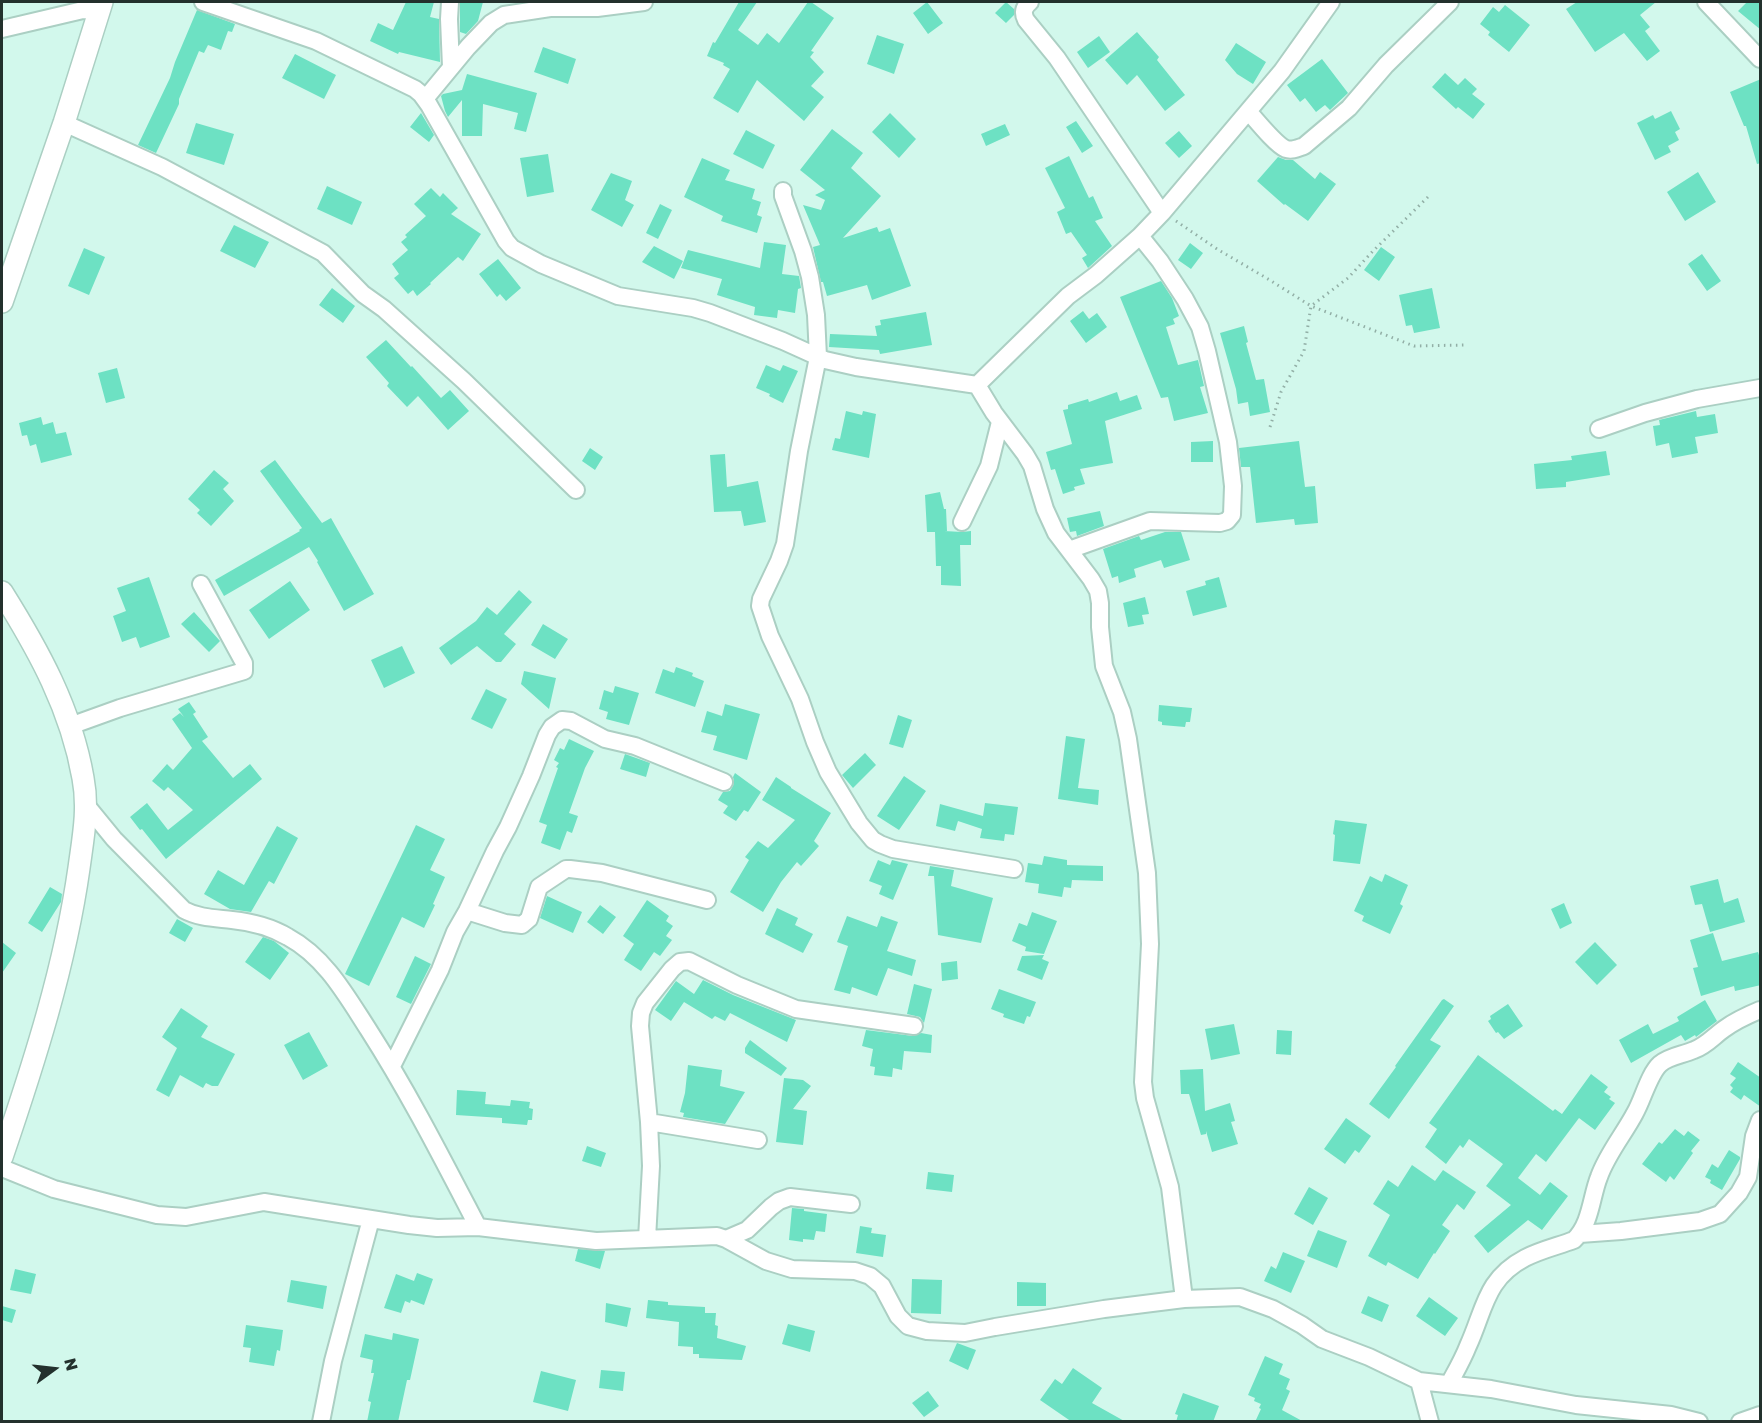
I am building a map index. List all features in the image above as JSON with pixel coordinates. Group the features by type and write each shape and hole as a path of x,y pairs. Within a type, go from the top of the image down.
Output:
{"street":[{"path":"203,2 316,41 415,89 425,99 512,248 540,264 618,296 693,308 710,313 818,357 856,367 977,385"},
{"path":"450,2 451,66"},
{"path":"425,99 451,66 491,23 504,15 550,8 597,8 644,2"},
{"path":"1030,2 1024,9 1026,20 1057,58 1162,213"},
{"path":"977,385 1068,296 1140,236 1162,213 1282,71 1331,2"},
{"path":"1248,111 1280,146 1287,150 1304,146 1349,108 1386,65 1450,2"},
{"path":"1706,2 1761,59"},
{"path":"2,29 101,7 64,123 2,302"},
{"path":"64,123 162,167 323,253 363,294 384,309 464,381 576,490"},
{"path":"783,191 810,278 817,325 818,357 799,451 785,544 760,603 770,636 800,699 820,757 859,823 873,840 893,849 1014,869"},
{"path":"1069,550 1150,521 1220,523 1227,521 1232,515 1233,486 1228,442 1200,327 1167,271 1140,236"},
{"path":"977,385 1000,422 1026,454 1056,533 1092,579 1098,591 1104,666 1122,712 1128,739 1147,873 1150,924 1143,1082 1145,1098 1170,1187 1184,1299"},
{"path":"1599,429 1645,413 1697,399 1761,388"},
{"path":"962,522 989,466 1000,422"},
{"path":"70,726 120,708 244,671 244,663 201,584"},
{"path":"2,592 64,705 83,778 87,806 75,898 52,1001 2,1157"},
{"path":"392,1066 440,970 455,932 467,911 552,727 558,722 571,721 605,739 635,746 724,783"},
{"path":"87,806 114,838 184,910 204,917 234,920 272,929 313,954 339,985 392,1066 478,1227"},
{"path":"467,911 505,923 522,925 529,919 539,887 566,869 574,868 707,900"},
{"path":"647,1239 651,1166 640,1026 641,1013 645,1003 680,962 689,961 698,964 737,985 796,1009 914,1026"},
{"path":"1449,1384 1469,1345 1488,1294 1495,1283 1525,1258 1574,1240 1580,1234 1586,1222 1604,1162 1632,1119 1658,1067 1669,1058 1703,1046 1722,1030 1745,1016 1761,1010"},
{"path":"1580,1234 1700,1221 1720,1214 1739,1193 1748,1178 1754,1136 1761,1120"},
{"path":"649,1122 758,1140"},
{"path":"2,1168 54,1189 157,1215 186,1216 264,1202 438,1228 478,1227 596,1241 708,1235 726,1239 766,1261 792,1269 855,1271 870,1276 882,1286 898,1316 908,1326 927,1331 964,1333 1184,1299 1240,1297 1253,1300 1302,1325 1322,1339 1369,1357 1419,1381 1491,1389 1576,1405 1671,1415 1699,1422"},
{"path":"726,1239 747,1230 771,1207 790,1197 851,1204"},
{"path":"321,1422 333,1361 371,1219"},
{"path":"1419,1381 1430,1422"},
{"path":"1740,1422 1761,1415"}],"path":[{"path":"1270,427 1281,392 1304,351 1311,306 1348,278 1373,250 1431,194"},
{"path":"1162,213 1311,306 1414,346 1464,345"}],"building":[{"path":"406,2 434,2 430,17 439,19 440,62 399,52 398,54 370,41 378,23 393,30"},
{"path":"460,2 483,2 478,21 466,34 460,32"},
{"path":"739,2 757,2 738,30 758,45 767,33 779,43 808,2 834,18 811,51 814,52 810,57 824,72 811,86 824,97 804,121 757,80 738,113 713,98 730,69 723,65 724,63 707,56 713,42 715,43"},
{"path":"927,2 943,23 928,34 913,13"},
{"path":"1006,2 1014,9 1014,15 1006,23 995,13"},
{"path":"1577,2 1656,2 1640,15 1650,27 1645,31 1660,51 1647,61 1624,33 1595,52 1566,9"},
{"path":"1747,2 1761,2 1761,30 1738,11"},
{"path":"1505,5 1530,25 1509,52 1488,35 1490,32 1480,24 1493,7 1499,12"},
{"path":"197,10 235,24 232,32 228,31 221,50 208,45 204,53 199,51 179,104 156,153 138,145 170,78"},
{"path":"1137,32 1159,57 1157,60 1185,95 1165,111 1137,75 1127,85 1105,60"},
{"path":"877,35 904,44 894,74 867,64"},
{"path":"1099,36 1110,52 1088,68 1077,52"},
{"path":"1236,43 1266,62 1253,84 1237,74 1225,60"},
{"path":"543,47 576,59 568,84 534,72"},
{"path":"295,54 336,75 324,99 282,78"},
{"path":"1322,59 1348,93 1330,110 1325,105 1316,112 1305,98 1300,102 1287,85"},
{"path":"1445,73 1458,85 1465,78 1477,89 1472,94 1485,104 1473,119 1458,107 1456,109 1432,87"},
{"path":"467,74 537,93 526,132 514,129 518,113 483,104 482,136 462,136 462,100 448,117 441,96 462,90"},
{"path":"1761,79 1761,163 1757,164 1746,126 1744,126 1730,92"},
{"path":"1671,111 1680,129 1675,132 1679,140 1668,146 1671,152 1655,160 1637,123 1653,115 1655,119"},
{"path":"421,113 434,135 429,142 410,127"},
{"path":"890,113 916,139 899,158 872,132"},
{"path":"1076,121 1093,146 1082,153 1066,127"},
{"path":"196,123 234,134 224,165 186,153"},
{"path":"1005,124 1010,135 986,146 981,134"},
{"path":"832,129 863,153 851,168 881,196 843,238 877,227 879,232 890,228 911,286 872,300 867,285 827,296 823,282 821,282 813,247 820,245 803,205 821,210 825,200 815,195 825,190 800,170"},
{"path":"746,130 775,145 763,169 733,154"},
{"path":"1179,131 1192,146 1179,158 1165,143"},
{"path":"548,154 554,192 527,197 520,158"},
{"path":"1069,156 1089,198 1093,196 1103,218 1095,221 1112,246 1088,268 1082,258 1087,255 1071,232 1066,234 1057,212 1065,208 1045,168"},
{"path":"1278,157 1293,160 1315,179 1320,172 1336,184 1308,221 1284,205 1257,181"},
{"path":"702,158 730,170 725,180 755,189 752,199 761,202 757,215 762,217 757,233 721,221 723,216 684,197"},
{"path":"1698,172 1716,202 1685,221 1667,192"},
{"path":"611,173 632,181 625,200 634,205 622,227 591,210"},
{"path":"327,186 362,202 352,225 317,209"},
{"path":"431,188 440,197 443,193 458,208 451,214 481,234 463,261 458,257 417,296 413,290 408,294 394,278 399,274 392,264 408,250 401,242 407,237 405,235 426,216 414,204"},
{"path":"660,204 672,210 658,239 646,233"},
{"path":"234,225 269,242 255,268 220,251"},
{"path":"764,242 786,245 782,274 799,276 801,288 798,289 795,313 778,310 777,318 754,315 755,307 717,295 722,279 681,268 688,250 760,268"},
{"path":"1190,243 1203,253 1191,269 1178,260"},
{"path":"654,246 683,261 674,279 642,262"},
{"path":"1381,247 1395,257 1379,281 1364,270"},
{"path":"84,248 105,257 89,295 68,286"},
{"path":"1702,254 1721,281 1707,291 1688,264"},
{"path":"498,259 521,288 506,301 500,294 497,297 479,274"},
{"path":"1161,281 1172,298 1179,316 1173,319 1175,324 1166,327 1178,365 1198,360 1204,386 1200,387 1208,413 1174,421 1168,397 1161,398 1120,297"},
{"path":"332,288 355,306 343,323 319,305"},
{"path":"1432,288 1440,328 1414,333 1412,325 1406,326 1399,295"},
{"path":"1083,311 1089,319 1097,313 1107,327 1086,343 1070,321"},
{"path":"926,312 932,345 880,354 879,350 829,347 830,334 877,336 875,326 881,325 880,320"},
{"path":"1244,326 1256,380 1264,379 1270,412 1250,416 1248,402 1238,404 1220,333"},
{"path":"386,340 441,398 450,390 469,411 448,430 418,396 407,407 387,386 389,383 366,357"},
{"path":"766,365 780,371 783,365 798,371 783,403 756,388"},
{"path":"117,368 125,398 106,403 98,373"},
{"path":"1117,392 1120,401 1137,395 1142,409 1105,421 1113,463 1080,469 1085,484 1074,487 1075,490 1063,494 1055,469 1051,470 1046,452 1072,444 1063,410 1068,409 1068,405 1088,399 1089,402"},
{"path":"846,411 862,415 863,411 876,414 869,458 832,450 835,438 840,439"},
{"path":"1696,411 1697,417 1715,414 1718,433 1695,437 1698,453 1672,458 1669,443 1656,446 1653,426 1660,425 1659,420"},
{"path":"41,417 43,425 53,422 56,434 66,432 72,455 41,463 36,444 30,446 27,435 22,436 19,423"},
{"path":"1213,441 1213,462 1191,462 1191,442"},
{"path":"1299,441 1305,487 1315,486 1318,523 1295,525 1294,519 1256,523 1250,467 1241,467 1239,448"},
{"path":"590,448 603,457 595,470 582,461"},
{"path":"1606,451 1610,475 1566,482 1566,487 1536,489 1534,464 1572,460 1571,456"},
{"path":"725,454 727,487 758,481 766,522 744,526 741,511 714,512 710,455"},
{"path":"275,460 322,523 331,518 374,594 344,611 309,547 224,596 215,580 302,528 260,471"},
{"path":"214,470 229,483 223,489 234,501 211,526 197,513 200,510 188,499"},
{"path":"940,492 944,509 946,509 947,531 944,531 962,532 971,531 971,545 960,545 961,586 941,585 941,566 936,566 935,532 927,532 925,495"},
{"path":"1100,511 1104,526 1077,536 1076,531 1070,532 1067,518"},
{"path":"1165,532 1181,532 1190,560 1164,568 1161,560 1134,569 1136,577 1119,583 1118,576 1112,578 1103,549 1139,536 1141,540"},
{"path":"149,577 170,637 140,648 136,637 122,642 113,616 126,611 117,588"},
{"path":"1219,577 1227,607 1193,616 1186,591 1206,585 1205,581"},
{"path":"290,581 310,610 269,639 249,610"},
{"path":"519,590 532,602 504,634 516,644 501,662 496,662 477,646 451,665 439,648 476,621 487,607 497,615"},
{"path":"1145,597 1149,614 1142,615 1144,624 1128,627 1123,603"},
{"path":"194,612 220,641 209,652 181,624"},
{"path":"543,624 568,639 555,659 531,645"},
{"path":"402,646 415,673 384,688 371,660"},
{"path":"676,667 693,673 692,676 704,681 695,707 655,693 663,669 674,673"},
{"path":"524,671 556,678 549,709 521,684"},
{"path":"615,686 639,693 629,725 606,719 608,712 599,709 604,690 613,693"},
{"path":"486,689 507,699 492,729 471,719"},
{"path":"189,702 196,712 193,714 208,737 202,741 233,778 250,764 262,779 166,859 130,817 147,803 168,830 193,810 168,787 164,791 152,781 167,764 173,770 192,748 172,719 180,713 184,717 178,709"},
{"path":"725,704 760,714 747,760 713,750 717,736 701,732 707,711 722,716"},
{"path":"1159,705 1192,708 1190,722 1186,722 1185,727 1162,725 1162,722 1158,721"},
{"path":"898,715 912,720 903,748 889,744"},
{"path":"1066,736 1085,739 1078,788 1099,790 1098,805 1058,799"},
{"path":"569,739 594,751 585,768 569,813 578,816 572,833 567,831 560,850 541,843 547,825 539,822 558,768 556,767 559,763 554,760 560,748 564,750"},
{"path":"865,753 876,765 853,788 842,775"},
{"path":"625,754 650,763 646,777 620,769"},
{"path":"735,773 761,792 748,812 744,810 736,821 723,813 728,806 718,800 723,792 730,791"},
{"path":"904,776 926,791 899,830 877,816"},
{"path":"776,777 831,813 814,841 819,846 801,866 797,862 781,882 763,912 730,892 749,860 745,857 758,841 768,848 795,820 762,800"},
{"path":"985,803 1018,807 1014,835 1005,834 1004,841 980,838 982,829 958,821 955,831 936,826 940,804 983,816"},
{"path":"1335,820 1367,824 1360,864 1333,861"},
{"path":"416,825 445,839 430,870 445,877 424,928 402,917 369,986 345,974"},
{"path":"277,826 298,838 274,884 269,881 251,912 230,909 204,894 218,870 244,885"},
{"path":"1044,856 1067,860 1067,865 1103,866 1103,881 1072,880 1071,888 1064,887 1062,897 1038,893 1039,884 1025,882 1028,863 1042,865"},
{"path":"878,860 890,865 892,860 908,864 893,900 879,894 882,886 869,881"},
{"path":"930,866 954,870 951,886 993,898 981,943 938,935 934,876 928,876"},
{"path":"1385,874 1408,885 1400,904 1403,906 1390,934 1362,921 1364,916 1354,911 1370,876 1382,882"},
{"path":"1718,879 1724,903 1738,898 1745,922 1710,932 1702,904 1695,905 1690,886"},
{"path":"50,887 62,894 61,902 42,932 28,923"},
{"path":"547,896 582,912 573,933 540,918"},
{"path":"647,900 669,916 666,921 673,926 666,936 672,940 660,956 654,952 641,971 624,960 634,944 623,936"},
{"path":"1564,903 1572,923 1560,929 1551,909"},
{"path":"600,905 616,917 603,934 587,922"},
{"path":"777,908 798,918 795,925 813,934 803,953 765,934"},
{"path":"1032,912 1057,921 1044,954 1025,951 1026,947 1012,941 1019,923 1027,926"},
{"path":"847,916 877,927 881,916 898,922 887,951 916,960 912,976 888,968 877,996 852,987 850,994 834,990 848,946 837,942"},
{"path":"177,919 193,928 185,942 169,933"},
{"path":"1713,933 1722,961 1758,952 1761,962 1761,985 1735,991 1734,986 1701,996 1693,968 1698,967 1690,940"},
{"path":"263,937 274,941 289,953 270,980 245,962"},
{"path":"2,942 16,953 2,973"},
{"path":"1595,942 1617,965 1597,985 1575,962"},
{"path":"1044,955 1042,959 1049,962 1042,980 1017,970 1022,956"},
{"path":"415,956 431,964 411,1004 396,997"},
{"path":"957,961 958,979 942,981 941,963"},
{"path":"703,980 733,995 796,1020 787,1042 730,1013 725,1021 715,1016 712,1019 684,1002 671,1021 655,1010 676,981 694,994"},
{"path":"914,984 932,989 924,1023 920,1017 907,1014"},
{"path":"999,989 1036,1002 1030,1017 1027,1016 1024,1024 1003,1017 1004,1014 991,1009"},
{"path":"1444,999 1454,1006 1430,1040 1441,1046 1389,1119 1369,1104"},
{"path":"1705,1000 1717,1021 1696,1037 1695,1035 1685,1041 1681,1035 1631,1063 1619,1040 1648,1024 1653,1034 1679,1021 1677,1017"},
{"path":"1508,1004 1523,1026 1504,1039 1498,1032 1496,1033 1488,1021 1491,1019 1490,1016"},
{"path":"181,1008 208,1026 201,1037 235,1054 218,1086 206,1083 203,1088 180,1075 169,1097 156,1090 177,1048 162,1037"},
{"path":"1234,1024 1240,1054 1211,1060 1205,1029"},
{"path":"866,1030 913,1036 921,1033 932,1035 931,1053 904,1051 902,1070 893,1068 892,1077 874,1075 875,1067 870,1066 873,1049 862,1046"},
{"path":"1277,1030 1292,1031 1291,1055 1276,1054"},
{"path":"309,1032 328,1066 303,1080 284,1045"},
{"path":"750,1040 787,1068 781,1076 745,1053"},
{"path":"1478,1055 1553,1111 1555,1109 1562,1114 1591,1074 1608,1087 1604,1092 1615,1103 1595,1130 1579,1118 1546,1162 1536,1154 1518,1178 1540,1195 1550,1182 1568,1196 1542,1230 1528,1220 1488,1253 1474,1236 1511,1205 1486,1186 1503,1164 1469,1139 1463,1148 1460,1145 1446,1164 1425,1147 1437,1129 1429,1123"},
{"path":"1738,1062 1761,1078 1761,1107 1744,1095 1741,1100 1730,1092 1733,1088 1730,1085 1736,1078 1730,1074"},
{"path":"688,1065 722,1070 720,1086 745,1092 725,1124 683,1117 684,1113 680,1112"},
{"path":"1203,1069 1205,1111 1230,1103 1235,1121 1231,1122 1238,1144 1212,1152 1206,1131 1206,1134 1201,1135 1189,1094 1181,1094 1180,1070"},
{"path":"784,1078 803,1080 811,1086 793,1109 807,1111 803,1145 776,1142"},
{"path":"457,1090 486,1092 485,1104 510,1106 511,1100 530,1102 529,1108 533,1109 532,1120 528,1120 527,1125 502,1123 502,1118 456,1115"},
{"path":"1346,1118 1371,1136 1359,1153 1355,1150 1345,1164 1324,1149"},
{"path":"1675,1129 1684,1136 1688,1131 1700,1140 1674,1180 1670,1176 1666,1182 1642,1164 1659,1142 1662,1144"},
{"path":"587,1146 606,1153 601,1167 582,1161"},
{"path":"1729,1150 1740,1159 1722,1190 1705,1177 1712,1164 1718,1168"},
{"path":"1412,1165 1435,1181 1443,1170 1476,1192 1464,1210 1457,1204 1442,1225 1450,1231 1418,1279 1388,1262 1386,1266 1368,1256 1390,1215 1373,1204 1388,1180 1398,1187"},
{"path":"928,1172 954,1175 952,1192 926,1189"},
{"path":"1309,1187 1328,1198 1313,1225 1294,1214"},
{"path":"792,1208 827,1214 825,1232 816,1231 814,1240 803,1239 803,1242 789,1240"},
{"path":"860,1226 872,1228 871,1233 886,1235 883,1257 856,1253"},
{"path":"1318,1230 1347,1241 1337,1268 1307,1256"},
{"path":"578,1249 605,1251 600,1269 575,1261"},
{"path":"1283,1252 1305,1261 1291,1293 1264,1281 1271,1266 1276,1269"},
{"path":"15,1269 36,1274 31,1294 10,1290"},
{"path":"417,1273 433,1279 424,1305 411,1300 410,1303 405,1301 401,1313 384,1308 396,1274 414,1281"},
{"path":"912,1279 942,1280 941,1314 911,1313"},
{"path":"291,1280 327,1286 323,1309 287,1302"},
{"path":"1017,1282 1046,1283 1046,1306 1017,1306"},
{"path":"1368,1296 1389,1305 1382,1322 1361,1313"},
{"path":"1429,1297 1458,1318 1445,1336 1416,1316"},
{"path":"648,1300 668,1302 668,1305 705,1307 705,1313 716,1313 717,1338 746,1346 742,1360 699,1358 699,1354 693,1354 693,1347 678,1346 679,1322 646,1318"},
{"path":"606,1303 631,1308 627,1327 605,1322"},
{"path":"2,1306 16,1310 12,1323 2,1320"},
{"path":"788,1324 815,1331 810,1352 782,1344"},
{"path":"246,1325 283,1330 280,1351 277,1350 274,1366 249,1362 251,1348 243,1347"},
{"path":"393,1333 419,1339 398,1422 367,1422 371,1402 368,1401 374,1373 371,1373 373,1360 360,1357 365,1334 392,1340"},
{"path":"957,1343 976,1350 968,1370 949,1361"},
{"path":"1265,1356 1283,1364 1279,1374 1290,1379 1286,1389 1290,1391 1282,1410 1304,1422 1255,1422 1261,1404 1248,1395"},
{"path":"1073,1368 1102,1388 1092,1403 1126,1422 1072,1422 1040,1400 1055,1379 1062,1384"},
{"path":"601,1370 625,1372 623,1391 599,1388"},
{"path":"541,1371 576,1380 568,1411 533,1402"},
{"path":"928,1391 939,1406 924,1417 912,1403"},
{"path":"1183,1393 1219,1406 1213,1422 1176,1422 1178,1415 1175,1414"}]}
